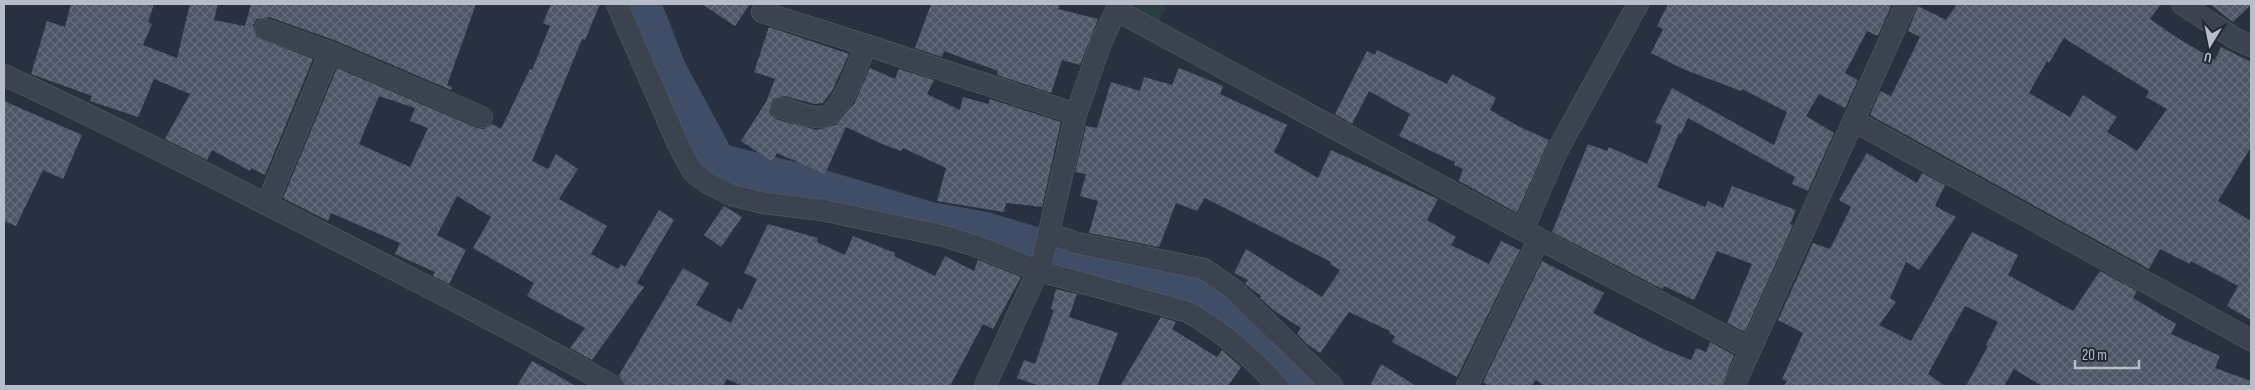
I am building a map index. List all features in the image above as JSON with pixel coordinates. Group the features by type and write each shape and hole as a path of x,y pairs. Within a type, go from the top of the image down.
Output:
{"street":[{"path":"617,4 678,144 693,172 709,184 731,195 764,203 822,210 944,236 983,248 1044,252 1188,312 1209,324 1245,350 1278,386"},
{"path":"1467,386 1531,234 1557,151 1638,4"},
{"path":"1734,386 1906,4"},
{"path":"2182,4 2234,38 2251,46"},
{"path":"985,386 1044,252 1076,114 1101,43 1109,7 1531,234 1750,349"},
{"path":"762,12 1076,114"},
{"path":"265,29 330,52 482,117"},
{"path":"781,108 814,117 824,117 834,112 842,100 866,45"},
{"path":"266,204 330,52"},
{"path":"4,75 91,115 517,332 613,386"},
{"path":"1854,121 2067,236 2251,340"},
{"path":"1044,252 1077,243 1204,269 1234,290 1332,386"}],"green space":[{"path":"1103,4 1168,4 1154,30"}],"building":[{"path":"71,4 154,4 148,22 152,24 143,45 177,58 190,4 218,4 214,20 245,26 251,4 476,4 447,85 452,87 451,90 334,40 269,17 257,19 253,25 256,37 313,59 265,175 251,168 250,171 212,150 207,160 165,139 190,94 154,79 138,117 90,101 92,96 31,74 47,21 65,27"},
{"path":"551,4 600,4 585,40 582,39 532,161 548,169 556,154 578,169 559,199 607,226 591,254 618,269 621,264 625,267 659,210 674,220 637,283 644,287 592,360 570,348 585,328 527,296 534,283 473,248 491,217 457,196 437,235 466,250 449,284 433,276 435,272 395,254 400,243 331,213 328,221 283,198 337,68 477,128 484,129 492,124 501,129 530,69 532,70 550,26 543,23","holes":["379,96 415,108 410,121 428,128 410,167 359,144"]},
{"path":"702,4 750,4 735,26"},
{"path":"931,4 1060,4 1058,9 1098,19 1080,65 1062,60 1051,93 997,75 998,71 944,51 942,57 915,48"},
{"path":"1668,4 1892,4 1878,36 1867,31 1845,73 1858,80 1845,108 1819,94 1806,116 1834,133 1808,191 1792,184 1795,177 1688,118 1681,134 1679,133 1657,187 1705,207 1708,201 1723,208 1732,186 1796,210 1790,224 1793,225 1745,332 1727,323 1752,264 1717,251 1694,300 1664,286 1662,289 1552,232 1588,144 1607,151 1609,147 1647,164 1662,126 1655,122 1672,88 1774,145 1787,112 1742,89 1741,91 1683,69 1651,53 1663,29 1657,26"},
{"path":"1957,4 2161,4 2150,19 2179,39 2215,60 2221,47 2251,62 2251,147 2218,201 2251,221 2251,320 2227,306 2238,286 2191,261 2190,264 2160,249 2149,269 1870,115 1880,91 1891,96 1920,37 1908,31 1918,6 1946,20","holes":["2064,38 2149,91 2146,97 2167,109 2137,151 2107,132 2117,117 2083,95 2070,117 2029,93 2047,61 2049,63"]},
{"path":"2210,4 2251,4 2251,5 2233,22"},
{"path":"769,27 849,54 832,91 823,103 815,104 784,96 773,99 769,111 778,120 817,130 836,125 854,104 870,68 895,79 899,69 934,80 927,94 960,110 963,97 988,104 990,99 1061,122 1042,207 1006,203 1004,212 937,201 946,168 903,148 901,151 882,144 846,127 825,174 777,153 772,161 756,151 741,141 766,102 775,79 754,72"},
{"path":"1377,50 1447,84 1452,74 1496,98 1490,110 1520,127 1549,140 1517,213 1459,181 1463,169 1454,165 1455,162 1399,136 1410,114 1369,91 1352,124 1335,114 1367,51 1375,55"},
{"path":"1179,68 1223,86 1220,94 1287,125 1274,152 1318,178 1331,150 1438,199 1427,220 1456,237 1451,245 1489,264 1501,241 1520,250 1457,377 1392,342 1395,336 1389,333 1390,331 1349,312 1320,353 1307,344 1297,334 1301,328 1273,310 1260,298 1261,296 1245,284 1248,280 1234,273 1246,249 1322,297 1340,270 1330,264 1331,262 1205,198 1197,211 1176,203 1159,247 1089,233 1098,201 1080,196 1086,174 1075,172 1086,126 1097,128 1111,82 1140,91 1144,77 1172,85"},
{"path":"4,101 82,135 63,179 43,170 16,226 4,221"},
{"path":"1867,153 1917,183 1922,173 1945,185 1935,206 1956,217 1919,270 1906,262 1890,298 1896,302 1879,325 1911,341 1972,232 2018,255 2008,275 2073,311 2100,271 2137,291 2133,298 2176,324 2171,334 2220,356 2215,368 2251,381 2251,386 2042,386 2014,369 2004,386 1966,386 1988,346 1986,345 1998,322 1965,306 1928,374 1945,386 1784,386 1787,381 1782,379 1803,333 1778,320 1813,243 1830,249 1851,207 1839,200"},
{"path":"724,206 742,217 721,247 704,235"},
{"path":"768,224 818,238 817,242 845,255 853,236 895,253 894,256 935,276 945,256 974,271 978,260 1021,277 993,329 983,324 950,386 742,386 727,379 723,386 625,385 619,375 683,268 709,283 696,305 731,323 738,308 742,310 757,279 744,273"},
{"path":"1542,261 1604,293 1593,313 1661,348 1691,360 1696,348 1706,352 1710,342 1734,355 1722,386 1545,386 1536,380 1531,386 1489,386 1483,382"},
{"path":"1056,289 1077,294 1069,317 1118,333 1097,386 1040,386 1017,378 1024,360 1035,364 1054,310 1051,309"},
{"path":"1161,317 1176,322 1172,329 1217,357 1222,350 1241,367 1228,386 1120,386"},
{"path":"532,361 576,386 517,386"},
{"path":"1381,364 1416,386 1370,386"}],"waterway":[{"path":"642,4 667,69 717,162 809,185 930,221 985,231 1209,298 1264,338 1310,386"}]}
